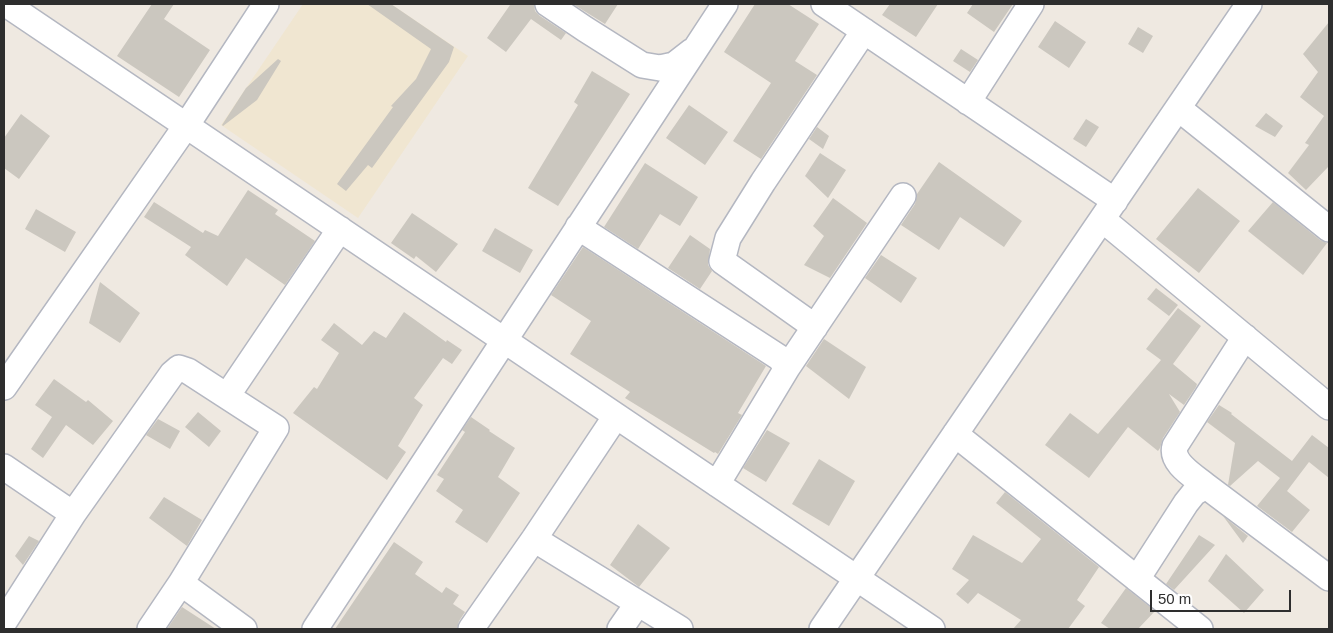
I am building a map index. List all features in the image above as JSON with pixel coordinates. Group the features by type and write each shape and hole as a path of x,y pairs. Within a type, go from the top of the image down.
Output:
{"street":[{"path":"6,4 932,629"},
{"path":"4,387 186,126 266,4"},
{"path":"548,4 642,65 660,68 674,65 698,46"},
{"path":"315,629 725,4"},
{"path":"824,4 968,102 1109,210 1244,337 1329,407"},
{"path":"968,102 1031,4"},
{"path":"822,629 835,619 856,579 1250,4"},
{"path":"815,327 722,261 728,238 864,31"},
{"path":"1178,108 1328,225"},
{"path":"717,484 787,368 903,196"},
{"path":"578,227 780,358 787,368"},
{"path":"227,396 340,229"},
{"path":"1244,337 1173,452 1176,460 1206,486 1329,578"},
{"path":"4,622 73,514 172,374 179,368 188,371 276,428 181,583 150,629"},
{"path":"471,629 616,416"},
{"path":"956,434 1200,629"},
{"path":"4,466 73,514"},
{"path":"1137,579 1186,503 1194,493 1206,486"},
{"path":"534,539 680,629"},
{"path":"181,583 244,629"},
{"path":"620,629 638,603"}],"shaded area":[{"path":"303,4 391,4 468,56 358,218 221,125"}],"building":[{"path":"152,4 174,4 164,19 210,50 179,97 117,56"},
{"path":"367,4 391,4 454,47 449,62 372,168 368,165 346,191 337,184 393,107 391,106 416,79 431,49"},
{"path":"508,4 534,4 535,11 540,16 566,33 561,40 531,19 506,52 487,38 510,5"},
{"path":"573,4 618,4 605,24"},
{"path":"755,4 788,4 819,24 795,61 817,75 761,159 733,141 771,83 724,52"},
{"path":"890,4 938,4 916,37 882,15"},
{"path":"973,4 1013,4 994,32 967,13"},
{"path":"1055,21 1086,42 1069,68 1038,47"},
{"path":"1329,22 1329,166 1306,190 1288,173 1309,145 1305,143 1324,116 1300,97 1318,72 1303,54"},
{"path":"1138,27 1153,36 1143,53 1128,44"},
{"path":"961,49 978,60 970,72 953,61"},
{"path":"278,59 281,61 257,100 223,126 246,88"},
{"path":"592,71 630,94 558,206 528,188 578,105 574,102"},
{"path":"689,105 728,132 705,165 666,138"},
{"path":"1266,113 1283,126 1275,137 1255,126"},
{"path":"21,114 50,136 19,179 4,168 4,138"},
{"path":"1086,119 1099,127 1086,147 1073,139"},
{"path":"817,127 829,136 823,149 809,139"},
{"path":"820,153 846,170 828,198 805,176"},
{"path":"939,162 1022,221 1004,247 960,217 939,250 901,225 915,204 917,194"},
{"path":"645,163 698,197 680,226 660,214 638,249 604,227"},
{"path":"1198,188 1240,221 1199,273 1156,239"},
{"path":"248,190 278,210 275,214 315,241 285,285 246,258 227,286 185,255 191,247 144,217 154,202 203,233 205,230 218,236"},
{"path":"833,198 867,223 830,278 804,265 824,236 813,226"},
{"path":"1273,202 1320,240 1327,243 1303,275 1248,231"},
{"path":"36,209 76,232 65,252 25,229"},
{"path":"412,213 458,244 436,272 416,256 414,259 391,243"},
{"path":"495,228 533,250 520,273 482,251"},
{"path":"690,235 710,249 708,265 712,271 700,289 668,268"},
{"path":"583,247 766,366 738,413 742,415 718,454 625,398 630,392 570,354 591,321 551,295"},
{"path":"881,255 917,278 901,303 865,278"},
{"path":"100,282 140,313 120,343 89,323"},
{"path":"1156,288 1178,305 1169,316 1147,299"},
{"path":"1178,308 1201,326 1173,364 1197,384 1196,387 1184,405 1169,394 1180,412 1163,438 1158,451 1128,427 1089,478 1045,445 1070,413 1098,434 1161,360 1146,349"},
{"path":"404,312 446,342 447,340 462,350 452,364 443,358 414,398 423,405 398,446 406,452 387,480 293,413 314,387 317,389 339,353 321,340 334,323 362,345 374,331 386,338"},
{"path":"824,339 866,367 849,399 806,366"},
{"path":"54,379 86,402 88,400 113,421 93,445 66,425 43,458 31,449 52,417 35,405"},
{"path":"1219,405 1232,413 1292,461 1312,435 1329,448 1329,478 1309,462 1287,491 1310,510 1292,532 1257,506 1280,478 1258,461 1230,486 1228,485 1235,443 1207,422"},
{"path":"198,412 221,431 209,447 185,427"},
{"path":"471,417 515,448 498,477 520,493 487,543 455,522 463,510 436,491 444,479 437,475 465,432 462,430"},
{"path":"158,419 180,431 170,449 146,435"},
{"path":"767,430 790,443 766,482 743,468"},
{"path":"819,459 855,481 829,526 792,504"},
{"path":"1005,492 1099,567 1077,600 1085,606 1068,629 1013,629 1021,620 978,593 968,604 956,594 969,580 952,569 973,535 1022,563 1041,539 996,503"},
{"path":"164,497 202,520 187,546 149,518"},
{"path":"1223,516 1248,536 1243,543"},
{"path":"638,524 670,548 639,587 610,565"},
{"path":"1199,535 1215,545 1174,590 1166,584"},
{"path":"29,536 39,541 23,565 15,556"},
{"path":"394,542 423,562 415,574 442,593 446,587 459,595 453,604 465,612 459,621 457,629 335,629"},
{"path":"1226,554 1264,590 1244,613 1208,581"},
{"path":"1126,588 1155,611 1138,629 1110,629 1101,623"},
{"path":"182,607 216,629 167,629"}]}
